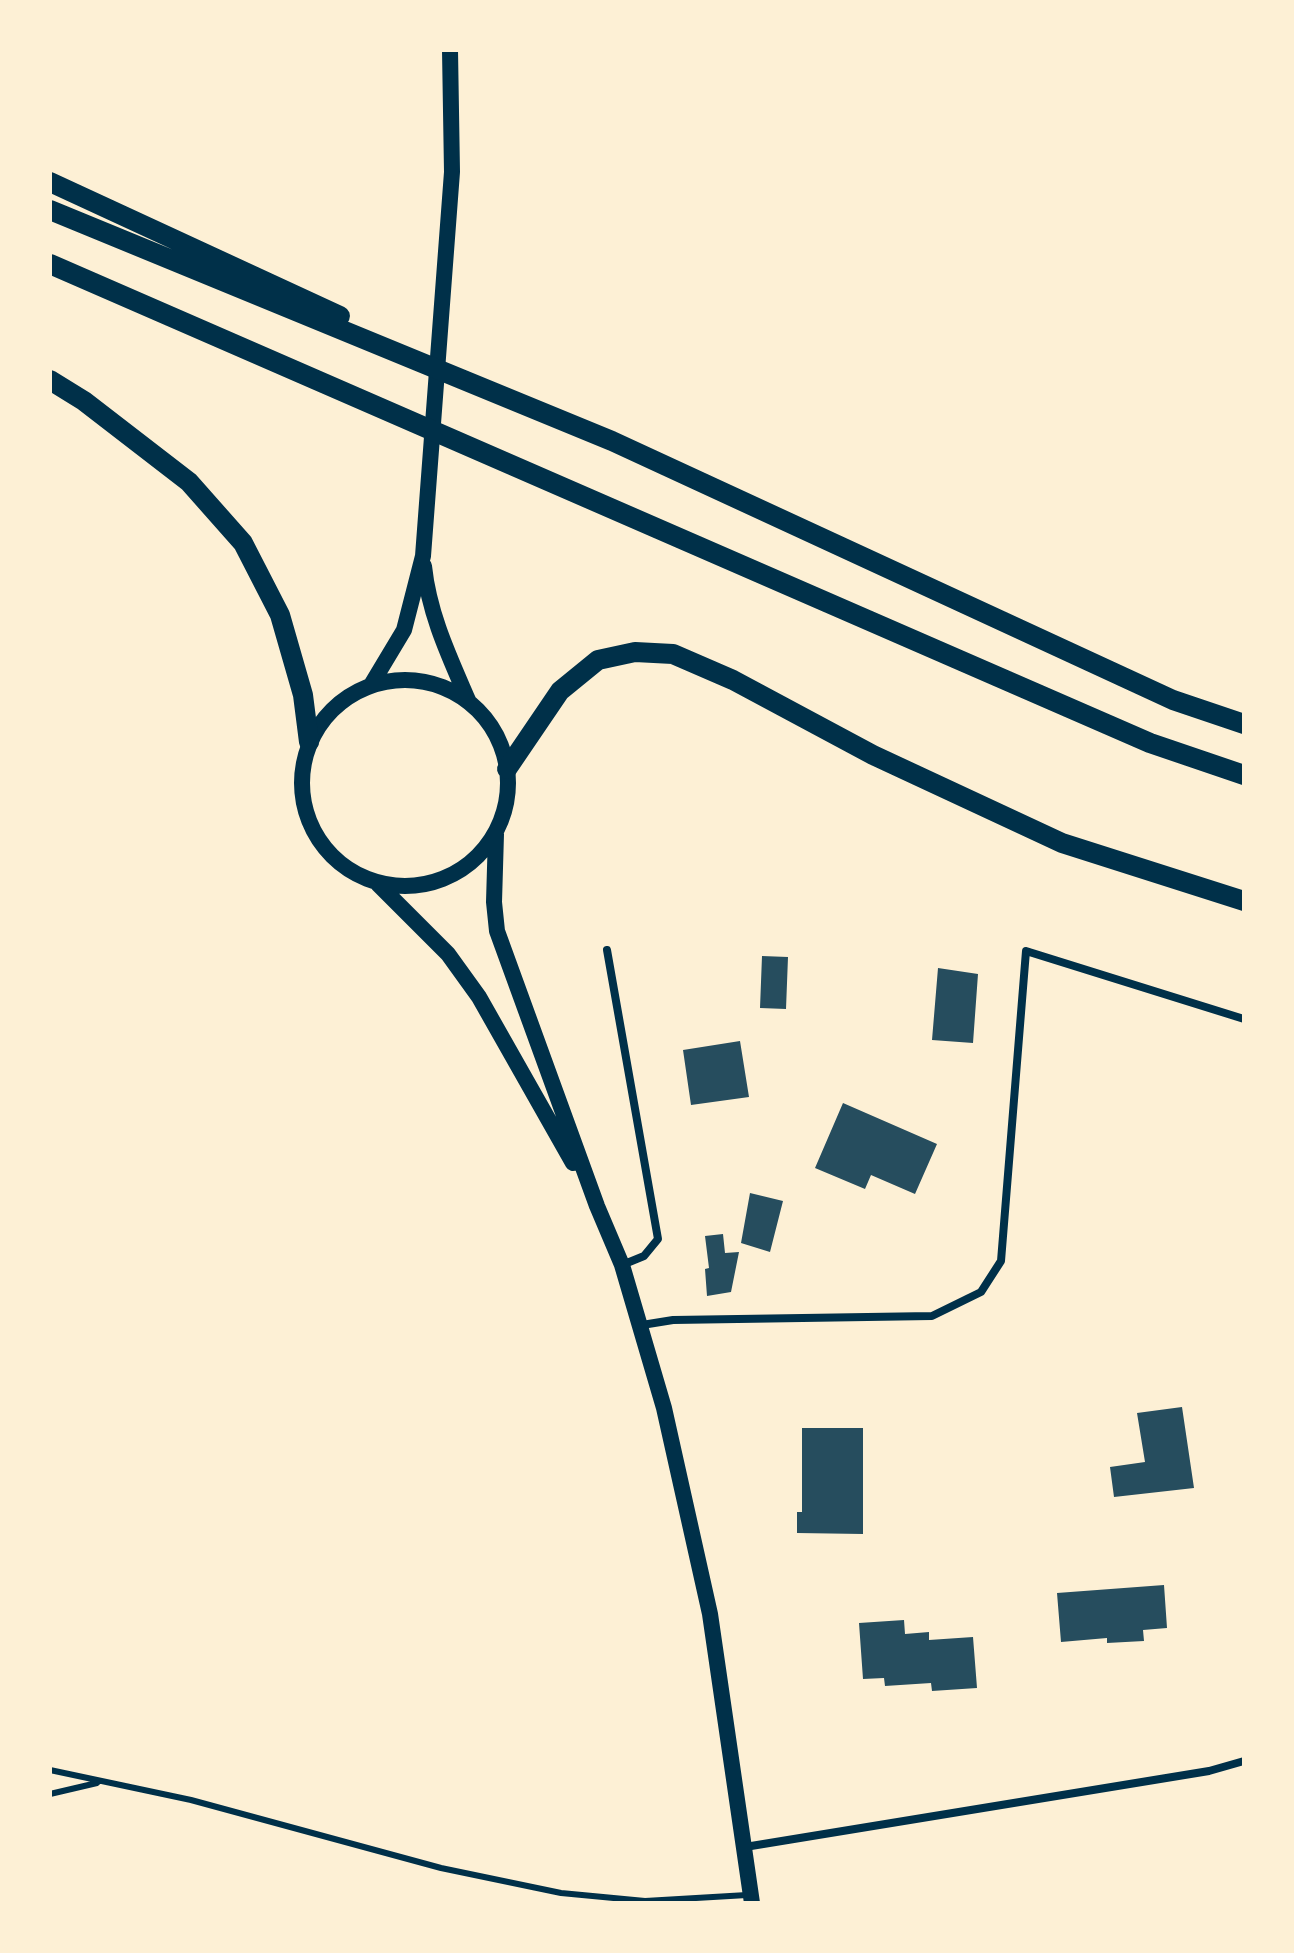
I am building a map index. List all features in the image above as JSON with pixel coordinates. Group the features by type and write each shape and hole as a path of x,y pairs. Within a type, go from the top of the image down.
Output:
{"main road":[{"path":"438,50 451,126"},
{"path":"371,685 404,630 423,556 452,172 450,50"},
{"path":"50,182 1173,700 1244,724"},
{"path":"50,210 612,441"},
{"path":"50,264 1150,743 1244,775"},
{"path":"50,380 84,401 189,482 243,543 280,615 303,695 309,742"},
{"path":"423,556 427,597 468,700"},
{"path":"507,769 560,691 598,660 635,652 673,654 733,680 873,755 1062,843 1244,901"},
{"path":"597,1206 479,997 448,954 378,884 346,868 320,843 305,812 301,776 309,742 324,717 345,697 371,685 404,679 438,684 468,700 487,720 501,743 507,769 507,803 496,834 494,902 497,931 597,1206 622,1265 664,1408 710,1614 752,1899"},
{"path":"378,884 412,887 445,879 474,861 496,834"}],"street":[{"path":"607,950 658,1239 644,1256 622,1265"},
{"path":"642,1325 673,1320 932,1316 981,1292 1001,1261 1026,951 1244,1019"},
{"path":"745,1847 1209,1771 1244,1761"}],"lane":[{"path":"50,1770 191,1800 441,1868 561,1893 645,1901 752,1899"},
{"path":"50,1794 100,1782"}],"building":[{"path":"762,956 788,957 786,1009 760,1008"},
{"path":"938,968 978,974 973,1043 932,1040"},
{"path":"740,1041 749,1097 691,1105 683,1050"},
{"path":"843,1103 937,1144 915,1194 871,1175 865,1189 815,1168"},
{"path":"750,1193 783,1201 770,1252 741,1243"},
{"path":"723,1234 725,1253 739,1252 731,1292 707,1296 705,1269 709,1268 705,1236"},
{"path":"1182,1407 1194,1488 1114,1497 1110,1467 1145,1462 1137,1413"},
{"path":"802,1428 863,1428 863,1534 797,1533 797,1512 802,1512"},
{"path":"1164,1585 1167,1628 1143,1630 1144,1641 1107,1643 1107,1638 1061,1642 1057,1593"},
{"path":"904,1620 905,1634 929,1632 929,1640 973,1637 977,1688 932,1691 931,1683 885,1686 884,1678 863,1679 859,1623"}]}
